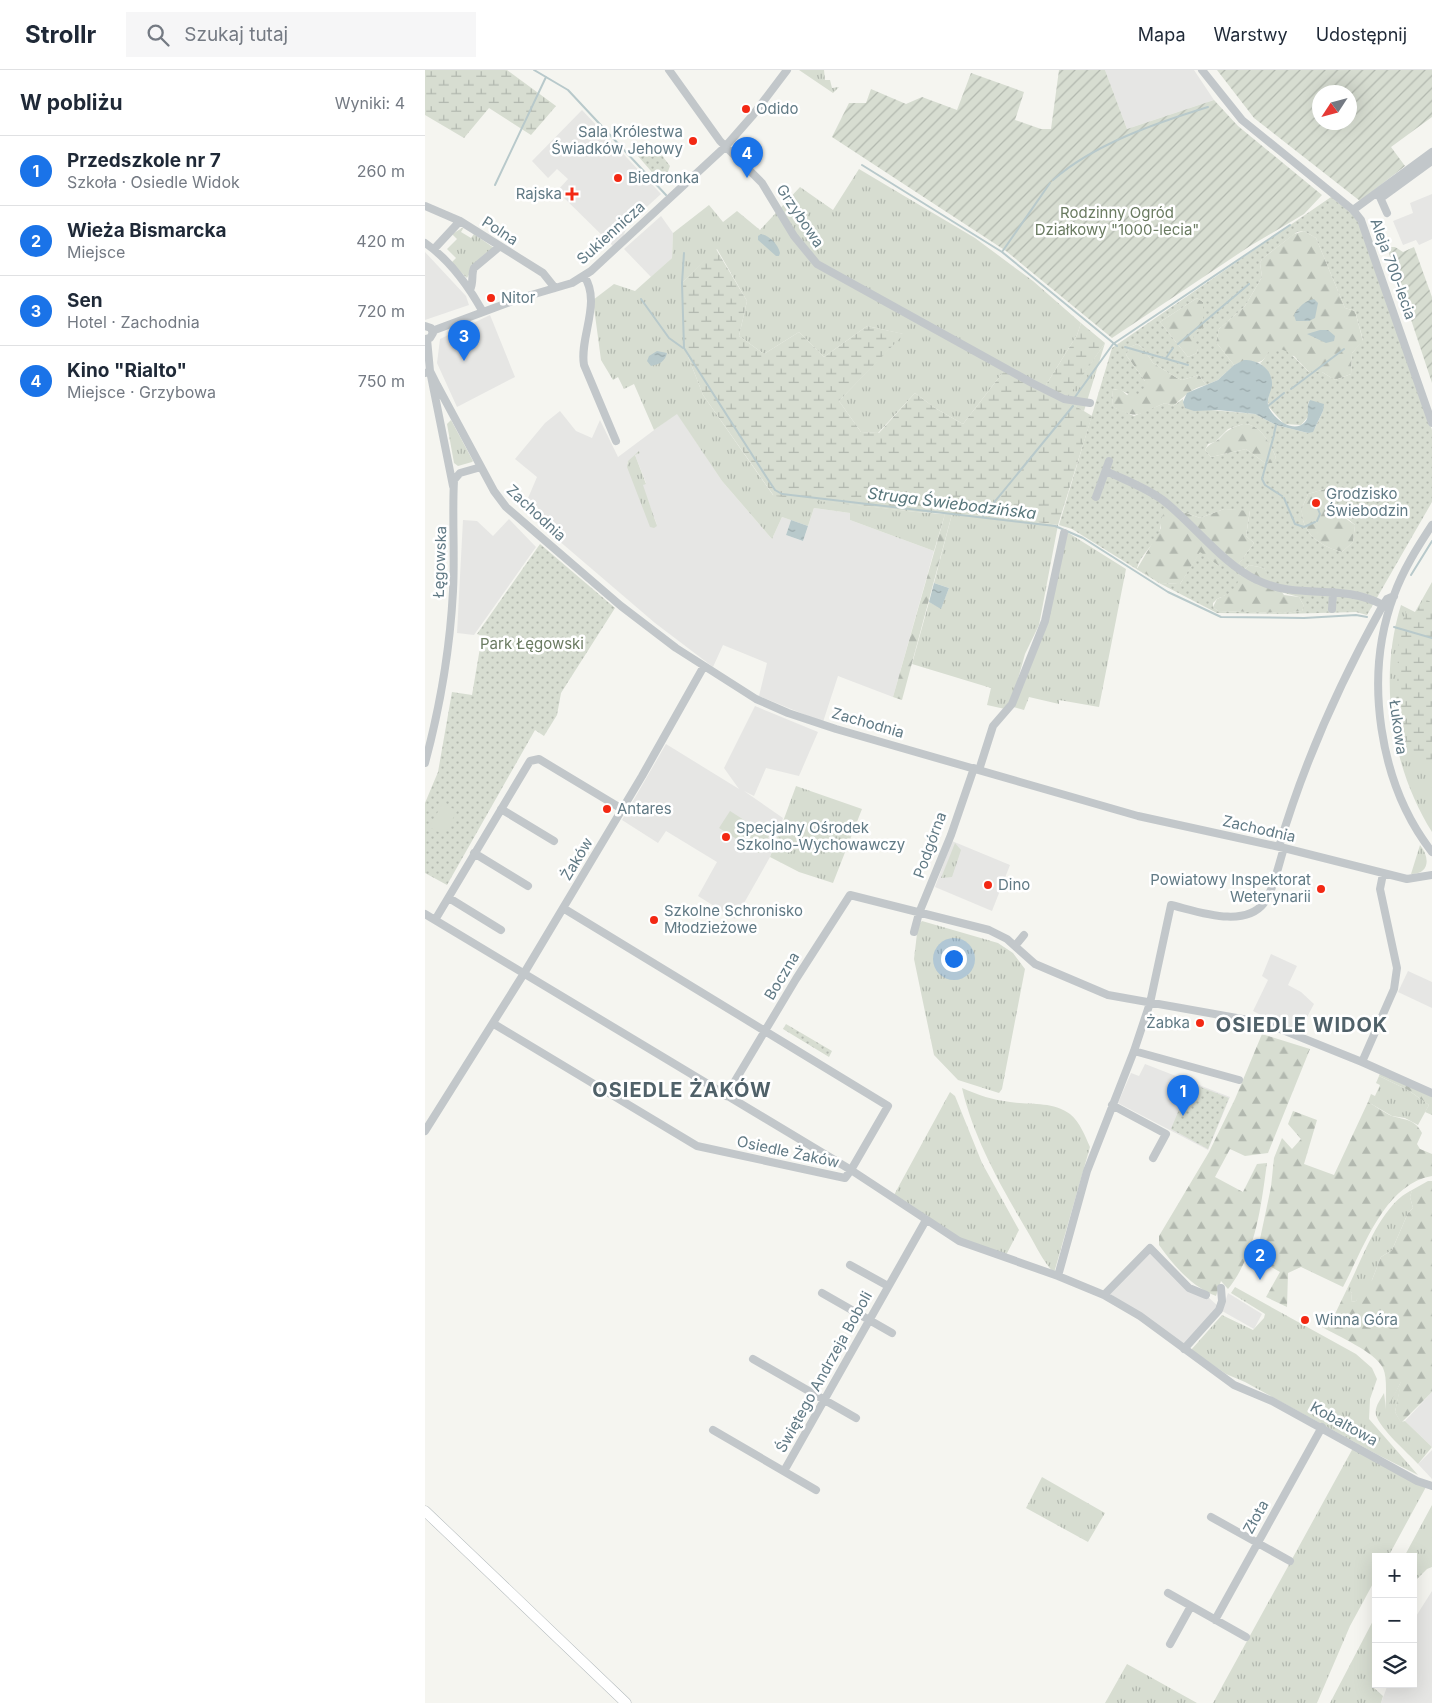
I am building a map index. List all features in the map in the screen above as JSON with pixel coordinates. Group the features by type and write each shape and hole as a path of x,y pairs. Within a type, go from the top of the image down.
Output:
{"main road":[{"path":"425,1511 626,1703"}],"street":[{"name":"Sukiennicza","path":"433,331 483,312 572,283 584,276 725,146 763,102 787,70"},
{"name":"Aleja 700-lecia","path":"1202,70 1241,120 1353,210 1366,231 1432,423"},
{"name":"Grzybowa","path":"673,71 725,146 757,178 794,236 817,264 999,366 1059,396 1080,403 1090,402"},
{"path":"1353,210 1377,195 1431,154"},
{"path":"1377,195 1387,213"},
{"name":"Polna","path":"425,206 460,221 543,273 555,288"},
{"path":"434,249 460,221"},
{"path":"425,243 434,249 470,290 483,312"},
{"path":"470,290 474,283 472,271 499,246"},
{"path":"584,276 588,282 591,306 590,325 582,355 584,365 616,441"},
{"path":"425,326 433,331 431,336 426,339"},
{"name":"Zachodnia","path":"426,339 428,372 454,490"},
{"name":"Zachodnia","path":"428,372 498,499 638,620 756,699 788,713 1138,816 1281,848 1407,880 1432,875"},
{"path":"1096,497 1109,461"},
{"path":"454,490 455,480 458,476 481,467"},
{"path":"1106,471 1159,497 1247,575 1283,590 1356,593 1383,604"},
{"name":"Łęgowska","path":"425,764 450,636 453,589 454,490"},
{"name":"Łukowa","path":"1432,526 1405,570 1393,596 1381,645 1379,686 1382,730 1397,787 1411,818 1432,852"},
{"name":"Podgórna","path":"914,932 919,913 990,734 1013,704 1045,621 1064,532"},
{"path":"1333,592 1333,609"},
{"path":"1058,1276 1087,1170 1151,1003 1171,905 1227,916 1245,915 1258,909 1265,902 1300,783 1331,706 1383,604 1393,596"},
{"name":"Żaków","path":"425,1131 523,975 705,666"},
{"path":"435,920 527,763 539,759 622,809"},
{"path":"501,809 554,841"},
{"path":"474,853 528,886"},
{"path":"1362,1062 1394,989 1396,978 1397,968 1381,889 1383,874"},
{"name":"Boczna","path":"765,1031 850,894 919,913"},
{"path":"449,898 501,930"},
{"path":"563,908 888,1106 851,1170"},
{"path":"919,913 981,927 1001,935 1035,964 1108,995 1265,1023 1362,1062 1432,1094"},
{"name":"Osiedle Żaków","path":"425,914 523,975 851,1170 845,1178 697,1146 493,1024"},
{"path":"1015,946 1024,935"},
{"path":"726,1096 765,1031"},
{"path":"1134,1051 1239,1080"},
{"path":"1111,1106 1166,1134 1153,1158"},
{"name":"Kobaltowa","path":"851,1170 959,1241 1058,1276 1105,1295 1141,1315 1170,1335 1184,1349 1242,1388 1322,1427 1417,1480 1432,1486"},
{"name":"Świętego Andrzeja Boboli","path":"784,1471 926,1220"},
{"path":"1105,1295 1150,1248 1164,1266 1188,1289 1206,1295"},
{"name":"Świętego Andrzeja Boboli","path":"850,1265 888,1286"},
{"path":"1184,1349 1219,1310 1222,1301 1221,1288"},
{"path":"822,1293 892,1333"},
{"path":"753,1359 857,1418"},
{"name":"Złota","path":"1215,1620 1322,1427"},
{"path":"713,1430 816,1490"},
{"path":"1211,1517 1290,1561"},
{"path":"1168,1593 1246,1637"},
{"path":"1170,1644 1191,1606"}],"shaded area":[{"path":"1105,70 1194,70 1214,100 1127,129"},
{"path":"582,110 661,194 628,224 623,237 613,246 557,191 568,179 557,169 548,178 532,161"},
{"path":"1432,194 1432,239 1419,245 1416,240 1403,245 1393,221 1413,213 1410,203"},
{"path":"661,216 673,233 672,258 651,277 624,249"},
{"path":"425,252 466,296 469,305 425,320"},
{"path":"490,315 515,377 457,407 437,363 440,339"},
{"path":"560,411 576,431 592,438 600,420 618,457 677,413 722,481 772,539 782,517 791,520 786,535 803,541 814,508 850,513 850,520 934,551 893,697 838,676 823,722 759,696 767,663 723,645 713,667 655,623 523,510 537,477 515,459 545,423","holes":["635,455 646,483 642,485 657,525 627,463"]},
{"path":"509,519 536,547 474,635 457,633 463,520 477,521 493,536"},
{"name":"Specjalny Ośrodek Szkolno-Wychowawczy","path":"755,706 818,732 799,776 766,768 754,796 744,791 783,818 770,857 735,919 698,896 717,862 666,831 658,843 622,820 666,744 739,789 724,768"},
{"path":"952,841 1010,865 992,911 935,887"},
{"path":"1271,954 1297,966 1288,985 1301,992 1314,1004 1298,1034 1253,1011 1268,980 1262,976"},
{"path":"1408,971 1432,982 1432,1008 1398,992"},
{"path":"1145,1064 1230,1097 1208,1150 1118,1103 1131,1073 1139,1076"},
{"path":"1149,1251 1169,1271 1207,1296 1219,1307 1183,1345 1109,1293"},
{"path":"1228,1293 1262,1314 1254,1329 1222,1311"},
{"path":"1432,1392 1432,1447 1405,1421"},
{"path":"1432,1450 1432,1479 1418,1464"},
{"path":"1432,1591 1432,1703 1381,1703 1387,1688 1417,1688 1417,1615"}],"green space":[{"path":"425,70 507,70 556,106 531,135 489,108 464,138 425,115"},
{"path":"799,70 824,70 825,80 830,80 832,88 839,87 833,93"},
{"name":"Rodzinny Ogród Działkowy \"1000-lecia\"","path":"1059,70 1105,70 1127,129 1214,100 1238,126 1322,195 1304,214 1250,246 1112,338 1006,251 832,137 849,103 866,103 871,89 906,104 922,97 957,110 971,73 1024,92 1015,120 1041,129 1051,129"},
{"path":"1217,70 1432,70 1432,117 1391,147 1405,166 1360,201 1254,118"},
{"path":"654,145 670,166 663,185 638,156"},
{"path":"859,169 975,238 1033,281 1081,323 1077,335 1044,388 1004,371 963,424 935,408 915,393 878,433 861,432 839,401 903,334 867,326 824,357 799,332 764,354 739,336 747,301 717,249 682,283 684,346 703,395 773,495 945,514 934,551 850,520 850,513 814,508 808,526 782,517 772,539 722,481 677,414 654,430 634,384 624,389 618,377 613,380 601,360 593,300 614,284 635,291 672,258 673,233 709,205 723,222 737,211 760,230 800,187 833,210"},
{"path":"1331,197 1351,213 1359,223 1432,430 1432,502 1367,615 1356,612 1282,614 1217,613 1159,583 1072,529 1059,525 1112,348","holes":["1304,231 1316,238 1345,308 1355,311 1363,340 1352,353 1351,374 1335,380 1322,372 1309,372 1286,351 1280,349 1270,351 1260,363 1271,380 1269,407 1284,424 1301,425 1308,417 1308,403 1310,400 1323,411 1315,428 1308,433 1276,425 1255,414 1211,410 1183,402 1183,399 1173,406 1165,403 1134,416 1113,407 1112,390 1115,389 1138,397 1145,387 1145,381 1126,355 1130,347 1137,344 1143,348 1153,363 1182,380 1199,375 1206,385 1218,380 1234,365 1216,342 1219,329 1245,306 1262,277 1260,263 1262,259 1297,232","1197,298 1203,302 1203,327 1193,336 1198,348 1197,353 1188,357 1160,322","1243,424 1249,425 1255,427 1264,435 1276,458 1272,463 1265,463 1246,449 1211,457 1205,450 1208,444 1215,442 1228,429","1325,489 1339,511 1355,525 1353,542 1342,552 1321,543 1306,528 1302,511 1308,494","1173,508 1200,518 1224,509 1250,511 1246,536 1254,543 1238,565 1215,543 1211,547 1225,561 1219,566 1200,552 1180,584 1160,583 1137,568 1158,535 1165,512","1249,565 1264,568 1277,591 1299,597 1304,606 1302,611 1283,613 1218,611 1213,607 1213,603 1217,599 1234,591 1242,572"]},
{"path":"464,227 461,232 471,238 474,234 494,248 478,261 467,278 451,263 456,258 447,249 457,239 452,234"},
{"path":"1304,231 1316,238 1345,308 1355,311 1363,341 1352,353 1351,374 1335,380 1322,372 1309,372 1294,356 1268,353 1265,358 1257,363 1244,362 1234,365 1216,342 1219,329 1245,306 1262,277 1260,263 1262,259 1294,234"},
{"path":"1387,247 1395,247 1403,252 1414,247 1432,297 1432,383"},
{"path":"716,249 747,301 739,336 764,354 799,332 824,357 867,326 904,334 839,401 861,432 879,433 915,393 935,408 963,424 1004,371 1044,388 1077,335 1081,323 1105,343 1066,400 1092,416 1058,525 995,516 916,512 774,496 703,395 684,346 682,283"},
{"path":"1197,298 1203,302 1203,327 1197,353 1188,357 1160,322"},
{"path":"1105,343 1084,411 1065,400"},
{"path":"1137,344 1143,348 1153,363 1177,378 1182,380 1199,375 1206,385 1184,396 1173,406 1165,403 1134,415 1113,407 1112,390 1120,389 1127,395 1145,381 1126,355 1130,347"},
{"path":"451,420 472,462 458,466 454,463 447,424"},
{"path":"1243,424 1255,427 1264,435 1276,458 1272,464 1265,463 1246,449 1211,457 1205,450 1228,431"},
{"path":"639,451 640,453 635,455 646,484 643,485 657,526 654,528 650,527 627,467 628,461"},
{"path":"1325,489 1345,518 1355,525 1353,542 1342,552 1328,547 1315,539 1303,521 1302,508 1308,494"},
{"path":"1173,508 1200,518 1224,509 1250,510 1246,536 1254,543 1238,565 1226,561 1219,566 1200,553 1180,584 1160,583 1137,569 1161,528 1161,515 1166,510"},
{"path":"945,514 952,514 902,700 893,697"},
{"path":"952,514 995,516 1058,525 1039,625 1025,654 1014,693 1005,709 987,705 991,688 912,664 929,602 941,608 949,588 934,583"},
{"path":"1067,532 1126,569 1099,707 1059,700 1059,704 1029,697 1024,710 1013,707 1027,673"},
{"name":"Park Łęgowski","path":"540,544 615,608 561,693 557,715 544,736 535,730 447,885 425,873 425,803 438,772 452,692 472,695 482,636 477,634"},
{"path":"1249,565 1264,568 1284,595 1299,597 1304,606 1302,611 1283,613 1218,611 1213,607 1217,599 1232,589"},
{"path":"1432,582 1432,832 1418,807 1398,751 1392,722 1390,663 1394,633 1401,605 1415,612"},
{"path":"1424,598 1432,603 1432,762 1423,760 1406,748 1398,732 1396,709 1399,631 1407,609 1415,614"},
{"path":"796,786 862,809 833,883 799,872 770,857"},
{"path":"443,803 457,811 444,835 429,827"},
{"path":"730,811 769,836 759,853 719,828"},
{"path":"955,843 961,850 952,877 941,878"},
{"path":"1420,845 1427,859 1425,868 1422,871 1411,874"},
{"path":"922,921 998,943 1013,953 1025,969 1002,1089 999,1093 958,1080 934,1055 914,959 918,925"},
{"path":"786,1024 832,1051 829,1057 783,1029"},
{"path":"1262,1034 1310,1049 1268,1153 1245,1156 1230,1149 1215,1177 1243,1192 1257,1164 1267,1163 1256,1229 1245,1261 1228,1289 1221,1281 1216,1296 1199,1287 1177,1268 1159,1245 1159,1236 1209,1152 1235,1099"},
{"path":"1380,1073 1432,1096 1432,1115 1425,1112 1429,1105 1408,1090 1379,1076"},
{"path":"1379,1076 1408,1090 1429,1105 1418,1125 1405,1118 1392,1116 1368,1102 1371,1094 1375,1096 1380,1085 1376,1083"},
{"path":"1190,1083 1229,1098 1208,1149 1171,1129"},
{"path":"962,1088 998,1100 1056,1107 1074,1117 1084,1134 1090,1147 1054,1273 1040,1254 981,1145"},
{"path":"950,1092 955,1096 982,1163 1019,1230 1004,1259 958,1244 894,1195"},
{"path":"1368,1102 1389,1115 1405,1119 1419,1128 1422,1133 1417,1144 1420,1149 1432,1154 1432,1176 1415,1182 1388,1205 1367,1238 1343,1287 1301,1267 1288,1273 1287,1307 1266,1297 1280,1272 1256,1258 1271,1187 1274,1158 1282,1138 1292,1149 1301,1139 1288,1124 1293,1111 1317,1120 1304,1164 1334,1175"},
{"path":"1428,1181 1432,1181 1432,1392 1401,1423 1395,1412 1401,1382 1386,1411 1385,1378 1383,1368 1379,1362 1356,1345 1322,1327 1333,1318 1347,1289 1352,1293 1351,1302 1356,1301 1365,1283 1372,1280 1381,1257 1392,1250 1408,1213 1413,1208 1410,1197 1412,1190"},
{"path":"1412,1190 1410,1197 1413,1208 1408,1213 1392,1250 1381,1257 1372,1280 1356,1301 1351,1302 1352,1293 1347,1289 1373,1234 1391,1207"},
{"path":"1235,1287 1356,1354 1372,1368 1377,1379 1370,1399 1369,1419 1418,1475 1245,1382 1226,1374 1191,1350 1222,1315 1253,1330 1264,1318 1265,1314 1231,1293"},
{"path":"1402,1380 1395,1412 1401,1422 1405,1421 1432,1447 1418,1464 1388,1434 1376,1415 1377,1406 1384,1393 1386,1409"},
{"path":"1353,1448 1426,1487 1390,1553 1372,1553 1372,1585 1350,1626 1317,1703 1213,1703"},
{"path":"1042,1477 1105,1513 1088,1542 1026,1508"},
{"path":"1432,1505 1432,1567 1427,1569 1417,1579 1417,1553 1406,1553"},
{"path":"1372,1623 1372,1688 1383,1696 1381,1703 1330,1703"},
{"path":"1127,1664 1197,1703 1105,1703"}],"water":[{"path":"761,234 775,244 780,253 779,256 776,256 758,240 758,236"},
{"path":"1314,299 1318,303 1315,318 1309,321 1296,321 1294,315 1298,310 1305,303"},
{"path":"1328,330 1335,336 1334,341 1326,343 1307,334"},
{"path":"657,351 667,353 665,359 651,366 647,361 649,356"},
{"path":"1244,360 1260,364 1268,370 1272,386 1268,405 1273,415 1283,423 1295,427 1305,422 1308,417 1310,400 1324,404 1323,411 1313,432 1308,433 1276,425 1255,414 1218,410 1194,411 1185,408 1183,402 1187,393 1218,380 1234,365"},
{"path":"791,520 808,526 803,541 786,535"},
{"path":"934,583 949,588 941,609 929,602"}],"waterway":[{"name":"Struga Świebodzińska","path":"534,70 568,90 666,195"},
{"path":"495,185 546,77"},
{"path":"1053,180 1069,167 1106,145 1168,120 1208,107"},
{"path":"862,165 1002,252"},
{"path":"1050,183 1002,252 1117,346"},
{"path":"1075,397 1113,344 1290,225"},
{"name":"Struga Świebodzińska","path":"684,253 682,283 684,348 775,490 782,494 1055,526 1083,538 1168,592 1221,617 1304,618 1356,615 1367,617"},
{"path":"1178,344 1249,284"},
{"path":"641,299 669,338 683,348"},
{"path":"1125,347 1188,365"},
{"path":"1166,358 1173,348"},
{"path":"1291,389 1344,349"},
{"path":"1268,406 1284,393"},
{"path":"983,516 1073,406"},
{"path":"1274,434 1276,425"},
{"path":"1274,435 1262,479 1265,485 1282,496"},
{"path":"1284,498 1295,524 1304,527 1315,522"},
{"path":"1317,521 1320,514 1318,509"},
{"path":"1411,575 1432,541"},
{"name":"Struga Świebodzińska","path":"1394,627 1432,638"}],"place":[{"name":"Odido","path":"746,109"},
{"name":"Sala Królestwa Świadków Jehowy","path":"693,141"},
{"name":"Biedronka","path":"618,178"},
{"name":"Kino \"Rialto\"","path":"747,178"},
{"name":"Rajska","path":"572,194"},
{"name":"Nitor","path":"491,298"},
{"name":"Sen","path":"464,361"},
{"name":"Grodzisko Świebodzin","path":"1316,503"},
{"name":"Antares","path":"607,809"},
{"name":"Specjalny Ośrodek Szkolno-Wychowawczy","path":"726,837"},
{"name":"Dino","path":"988,885"},
{"name":"Powiatowy Inspektorat Weterynarii","path":"1321,889"},
{"name":"Szkolne Schronisko Młodzieżowe","path":"654,920"},
{"name":"Żabka","path":"1200,1023"},
{"name":"Przedszkole nr 7","path":"1183,1116"},
{"name":"Wieża Bismarcka","path":"1260,1280"},
{"name":"Winna Góra","path":"1305,1320"}],"district":[{"name":"OSIEDLE WIDOK","path":"1302,1025"},
{"name":"OSIEDLE ŻAKÓW","path":"682,1090"}]}
